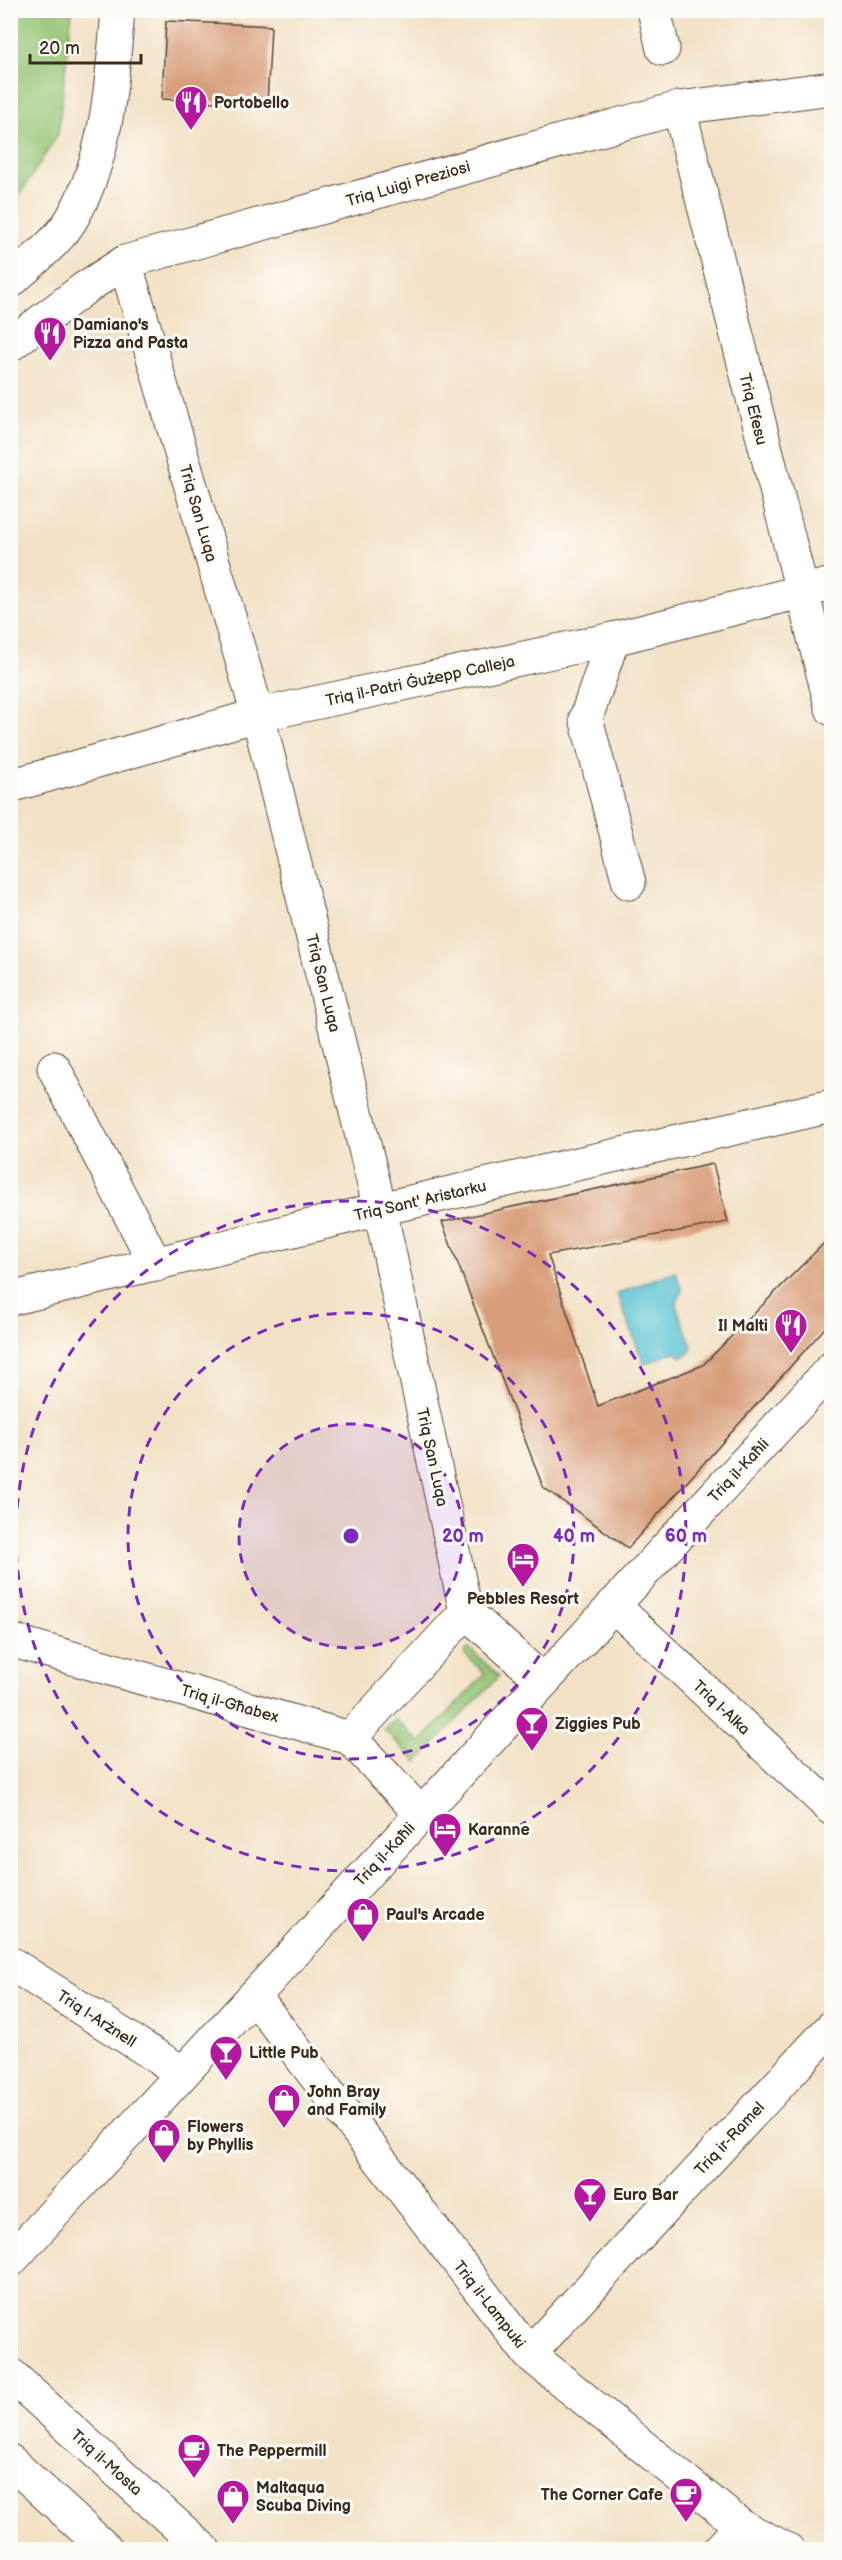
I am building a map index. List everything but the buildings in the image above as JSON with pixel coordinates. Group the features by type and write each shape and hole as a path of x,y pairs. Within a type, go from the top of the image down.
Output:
{"street":[{"path":"10,282 55,238 73,216 101,147 118,10"},
{"path":"654,10 663,49"},
{"name":"Triq Luigi Preziosi","path":"10,345 85,288 125,262 679,108 831,87"},
{"name":"Triq Efesu","path":"679,108 831,709"},
{"name":"Triq San Luqa","path":"125,262 258,715 380,1209 466,1612"},
{"name":"Triq il-Patri Ġużepp Calleja","path":"10,786 258,715 613,639 831,584"},
{"path":"613,639 586,718 629,883"},
{"path":"54,1068 156,1265"},
{"name":"Triq Sant' Aristarku","path":"10,1299 380,1209 831,1106"},
{"name":"Triq il-Kaħli","path":"10,2261 831,1368"},
{"name":"Triq l-Alka","path":"613,1605 831,1809"},
{"path":"421,1814 350,1738 466,1612 543,1681"},
{"name":"Triq il-Għabex","path":"10,1640 350,1738"},
{"name":"Triq l-Arżnell","path":"10,1962 183,2073"},
{"name":"Triq il-Lampuki","path":"254,1996 529,2354 741,2526 788,2550"},
{"name":"Triq ir-Ramel","path":"529,2354 831,2027"},
{"name":"Triq il-Mosta","path":"10,2374 204,2550"},
{"path":"10,2461 107,2550"},
{"path":"719,2550 741,2526"}],"path":[{"path":"10,16 12,10"}],"green space":[{"path":"11,10 72,11 58,134 11,209"},
{"path":"469,1648 499,1676 417,1762 384,1730 395,1719 420,1742 485,1674 464,1653"}],"water":[{"path":"675,1271 682,1290 676,1305 692,1347 689,1353 682,1357 675,1352 644,1364 617,1294"}],"place":[{"name":"Portobello","path":"191,131"},
{"name":"Damiano's Pizza and Pasta","path":"50,362"},
{"name":"Il Malti","path":"791,1354"},
{"name":"Pebbles Resort","path":"523,1588"},
{"name":"Ziggies Pub","path":"532,1752"},
{"name":"Karanne","path":"445,1858"},
{"name":"Paul's Arcade","path":"363,1943"},
{"name":"Little Pub","path":"226,2081"},
{"name":"John Bray and Family","path":"284,2129"},
{"name":"Flowers by Phyllis","path":"164,2164"},
{"name":"Euro Bar","path":"590,2223"},
{"name":"The Peppermill","path":"194,2479"},
{"name":"The Corner Cafe","path":"686,2523"},
{"name":"Maltaqua Scuba Diving","path":"233,2525"}]}
